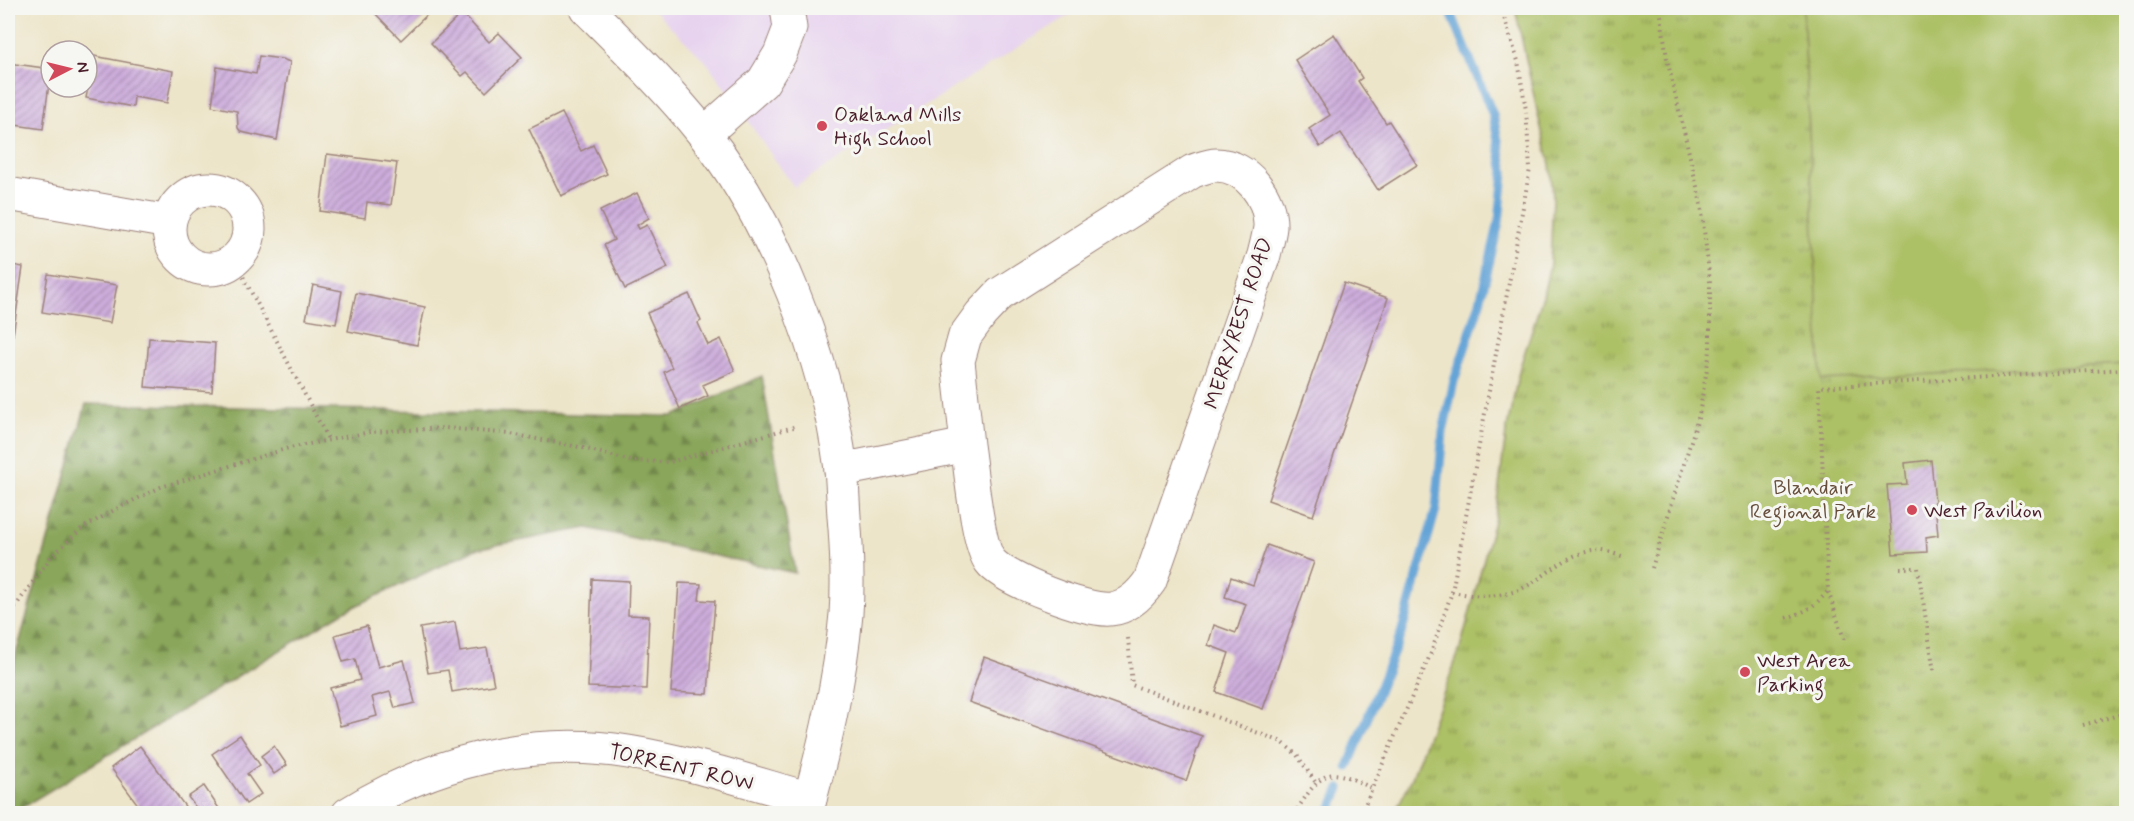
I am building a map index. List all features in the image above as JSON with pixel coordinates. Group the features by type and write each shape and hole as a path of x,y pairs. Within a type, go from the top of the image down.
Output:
{"street":[{"path":"586,8 652,75 704,134 741,188 767,236 799,308 821,375 841,470 847,559 846,613 834,702 808,806"},
{"path":"704,134 763,82 780,54 790,28 787,8"},
{"name":"MERRYREST ROAD","path":"1216,165 1237,169 1254,182 1266,206 1270,225 1264,255 1150,581 1140,595 1111,609 1094,609 1016,581 1001,572 989,560 981,543 967,445 958,361 965,336 1000,294 1193,171 1216,165"},
{"path":"202,188 223,191 237,200 246,211 250,229 246,246 235,261 215,270 194,267 179,257 169,241 168,222 175,206 189,193 202,188"},
{"path":"8,194 168,222"},
{"path":"841,470 967,445"},
{"name":"TORRENT ROW","path":"348,813 410,781 456,764 514,753 584,747 666,759 808,806"}],"path":[{"path":"1361,813 1431,653 1452,592 1530,170 1526,110 1518,61 1501,8"},
{"path":"1652,568 1699,415 1710,351 1710,282 1701,204 1667,59 1660,8"},
{"path":"235,261 246,286 328,439"},
{"path":"1844,639 1828,591 1819,387 2127,369"},
{"path":"8,617 50,558 81,529 161,487 289,448 370,432 446,428 511,434 579,447 631,461 670,462 797,426"},
{"path":"1452,592 1486,596 1517,591 1562,562 1583,553 1602,551 1625,557"},
{"path":"1900,568 1918,568 1934,672"},
{"path":"1786,618 1803,613 1828,591"},
{"path":"1125,604 1132,684 1281,742 1297,755 1316,783"},
{"path":"2083,725 2127,713"},
{"path":"1294,813 1316,783 1331,774 1340,775 1372,788"}],"shaded area":[{"name":"Oakland Mills High School","path":"652,8 1081,8 794,187 708,64"}],"green space":[{"name":"Blandair Regional Park","path":"1515,8 2126,8 2126,813 1394,814 1412,778 1460,649 1495,517 1506,433 1520,367 1543,296 1550,264 1553,197 1550,164"},
{"path":"1803,8 2126,8 2126,364 1821,380"},
{"path":"762,376 795,573 587,528 476,549 343,612 13,813 8,813 8,676 10,676 86,404 673,416"}],"building":[{"path":"370,8 434,8 401,40"},
{"path":"462,13 489,42 499,33 522,57 486,92 467,72 462,76 431,43"},
{"path":"1334,34 1362,78 1358,81 1386,123 1389,121 1417,165 1378,190 1341,133 1320,147 1309,129 1330,115 1295,60"},
{"path":"259,56 290,62 277,140 241,132 238,128 237,111 212,106 217,67 256,74"},
{"path":"99,57 173,71 167,103 134,97 133,107 91,99 99,99"},
{"path":"8,63 39,67 39,99 47,99 43,129 8,124"},
{"path":"562,113 581,151 593,145 607,174 561,196 529,129"},
{"path":"327,154 397,163 391,205 367,202 365,218 320,211"},
{"path":"637,193 649,218 637,225 639,229 647,225 668,268 625,289 604,245 614,240 600,211"},
{"path":"8,264 23,267 13,335 8,334"},
{"path":"48,274 117,285 110,323 42,312"},
{"path":"1344,283 1388,298 1313,516 1268,500"},
{"path":"313,285 342,291 336,324 306,319"},
{"path":"356,293 425,307 417,345 348,331"},
{"path":"689,294 701,321 698,323 708,345 721,339 735,371 703,385 708,396 680,409 664,372 672,368 647,313"},
{"path":"149,338 215,343 212,392 145,387"},
{"name":"West Pavilion","path":"1931,460 1938,535 1926,537 1927,552 1893,554 1887,485 1907,484 1905,463"},
{"path":"1267,545 1314,562 1263,709 1216,692 1229,653 1208,645 1214,625 1236,633 1246,604 1225,597 1231,577 1253,585"},
{"path":"592,579 629,581 628,615 649,616 646,689 588,687"},
{"path":"679,583 701,584 699,600 715,601 708,694 671,692"},
{"path":"455,622 460,652 487,648 494,685 452,692 448,670 428,673 420,628"},
{"path":"367,626 378,667 404,660 415,703 395,708 390,692 372,697 377,716 340,726 330,688 360,680 355,659 343,662 335,635"},
{"path":"984,657 1202,736 1186,781 969,702"},
{"path":"240,735 260,765 247,774 261,794 246,804 212,754"},
{"path":"140,746 190,813 144,813 111,768"},
{"path":"274,746 287,765 274,774 261,756"},
{"path":"204,786 222,813 200,813 188,797"}],"waterway":[{"path":"1348,767 1401,634 1436,509 1443,432 1454,381 1479,306 1499,222 1504,172 1493,115 1449,8"},
{"path":"1329,814 1340,788"}],"place":[{"name":"Oakland Mills High School","path":"822,126"},
{"name":"West Pavilion","path":"1912,510"},
{"name":"West Area Parking","path":"1745,672"}]}
